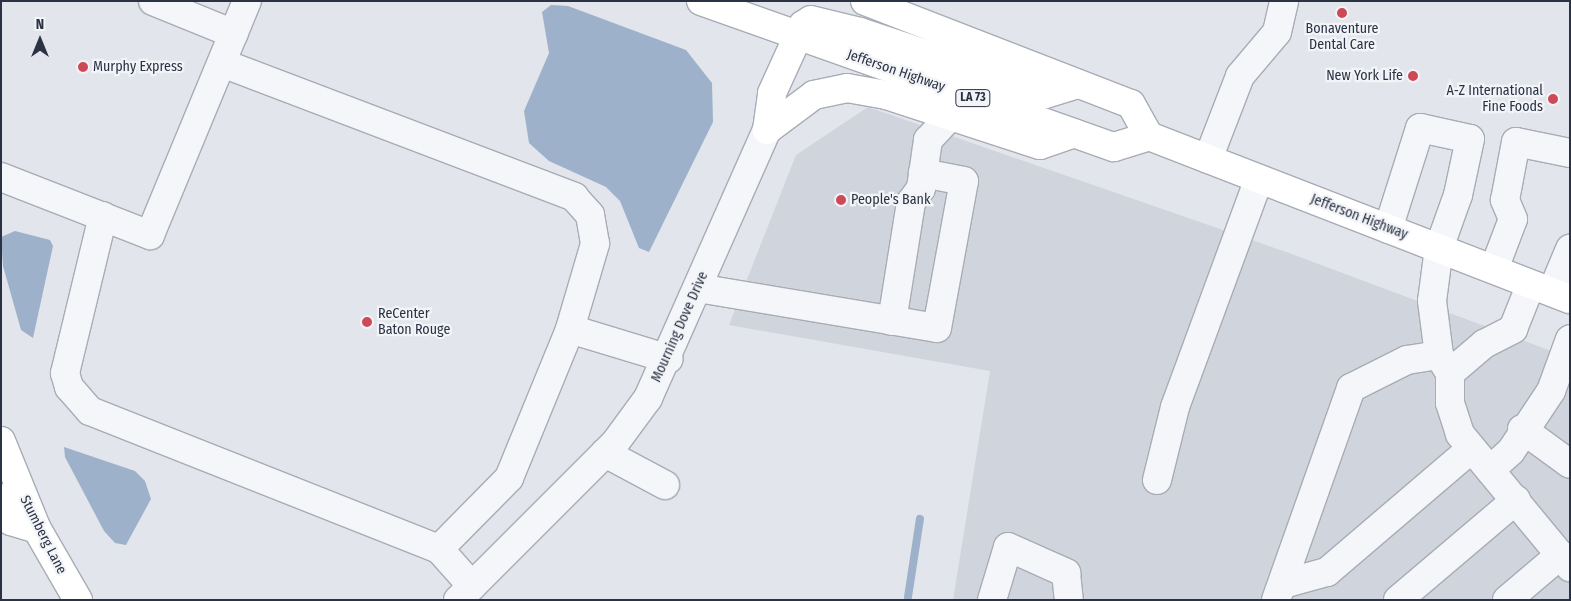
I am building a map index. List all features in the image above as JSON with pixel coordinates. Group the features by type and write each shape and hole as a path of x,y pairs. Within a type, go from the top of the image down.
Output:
{"main road":[{"name":"Jefferson Highway","path":"701,1 797,37 1114,147 1149,136 1551,291"},
{"path":"865,1 1131,104 1149,136"},
{"path":"767,130 772,93 797,37 803,25 821,20 1045,94 1077,84"},
{"path":"767,130 814,95 847,88 951,115 1040,145 1074,133"},
{"name":"Stumberg Lane","path":"1,441 37,530 78,600"},
{"path":"1,498 11,521 37,530"}],"street":[{"path":"153,1 186,7 234,34"},
{"path":"1,177 150,235 247,1"},
{"path":"1208,159 1240,76 1277,32 1284,1"},
{"path":"222,63 574,197 590,215 595,244 570,329 509,478 439,549"},
{"path":"892,321 911,202 923,173 931,133 951,115"},
{"path":"1388,229 1420,128 1470,139 1458,195 1438,248 1432,301 1455,423 1471,449 1567,562 1507,600"},
{"name":"Mourning Dove Drive","path":"465,593 605,452 648,398 669,358 767,130"},
{"path":"1494,269 1513,219 1505,200 1516,142 1570,153"},
{"path":"698,288 937,328 964,181 923,173"},
{"path":"1157,480 1175,407 1259,179"},
{"path":"103,216 65,374 69,387 90,411 439,549 465,593"},
{"path":"1280,592 1351,388 1407,360 1444,364 1513,330 1551,291 1570,249"},
{"path":"570,329 669,358"},
{"path":"1490,470 1511,451 1522,430 1551,392 1570,339"},
{"path":"1522,430 1570,464"},
{"path":"1280,592 1327,572 1471,449"},
{"path":"605,452 665,486"},
{"path":"1398,600 1516,500"},
{"path":"992,600 1008,547 1066,574 1069,600"}],"shaded area":[{"path":"868,107 1289,253 1570,358 1570,600 953,600 990,371 729,325 796,155"}],"water":[{"path":"551,5 568,6 686,50 712,83 713,122 649,252 639,248 620,201 606,187 549,161 529,143 524,111 549,53 542,12"},
{"path":"15,231 50,240 53,246 33,338 21,330 3,266 1,237"},
{"path":"64,447 135,471 145,481 151,499 126,545 115,543 104,531 65,457"}],"waterway":[{"path":"908,597 920,519"}],"place":[{"name":"Bonaventure Dental Care","path":"1342,13"},
{"name":"Murphy Express","path":"83,67"},
{"name":"New York Life","path":"1413,76"},
{"name":"A-Z International Fine Foods","path":"1553,99"},
{"name":"People's Bank","path":"841,200"},
{"name":"ReCenter Baton Rouge","path":"367,322"}]}
